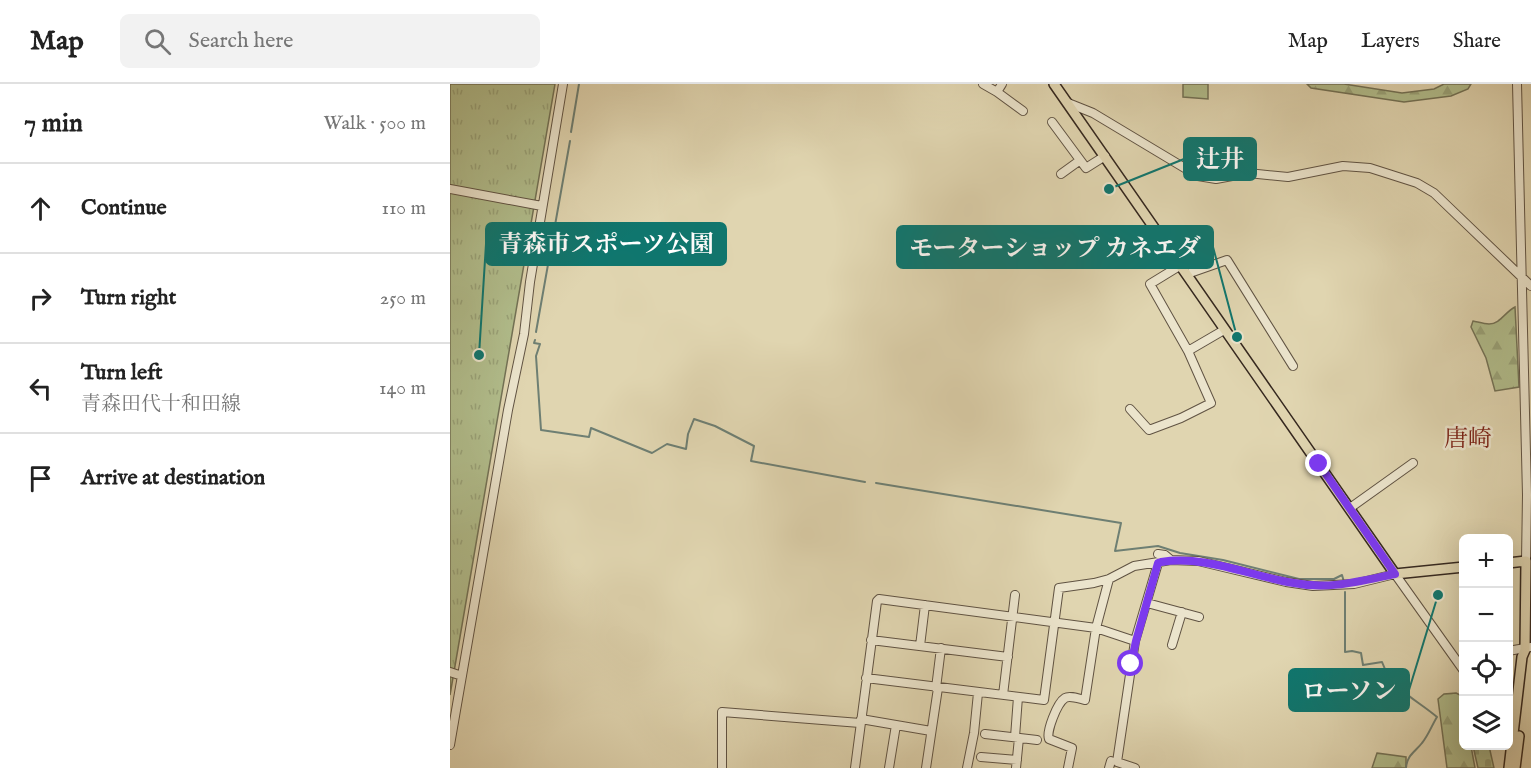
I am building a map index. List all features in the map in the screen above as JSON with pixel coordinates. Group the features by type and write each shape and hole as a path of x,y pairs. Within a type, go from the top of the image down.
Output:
{"main road":[{"path":"1054,84 1395,574 1459,568"},
{"path":"1513,563 1526,561 1527,650 1515,768"},
{"path":"1509,768 1522,657 1527,650"}],"street":[{"path":"450,745 508,410 524,334 530,282 563,84"},
{"path":"982,84 1023,111"},
{"path":"997,93 1002,84"},
{"path":"1517,84 1527,495 1526,561"},
{"path":"1068,103 1093,113 1198,176 1216,179 1248,173 1288,177 1343,166 1370,168 1417,183 1434,193 1531,286"},
{"path":"1052,122 1084,167 1088,168 1104,156"},
{"path":"1061,174 1079,161"},
{"path":"450,189 542,206"},
{"path":"1130,409 1149,429 1181,418 1211,403 1188,351 1150,284 1184,270 1227,260 1293,366"},
{"path":"1188,351 1224,330"},
{"path":"1350,508 1413,464"},
{"path":"1135,768 1118,762 1136,641 1159,560"},
{"path":"866,678 1044,700 1059,588 1109,579 1134,566 1159,560 1198,561 1276,580 1313,586 1345,585 1395,574 1459,661"},
{"path":"1068,768 1072,748 1048,740 1047,735 1058,708 1065,698 1085,700 1096,628 1109,579"},
{"path":"1003,695 1015,596"},
{"path":"855,768 871,640 879,599 1096,628 1136,641"},
{"path":"1147,603 1199,617"},
{"path":"920,646 925,605"},
{"path":"1172,645 1182,612"},
{"path":"871,640 1008,657"},
{"path":"926,768 941,648"},
{"path":"450,672 462,676"},
{"path":"967,768 974,733 978,693"},
{"path":"981,757 1016,764 1018,697"},
{"path":"722,768 722,712 860,721 931,731"},
{"path":"889,768 896,725"},
{"path":"985,734 1037,740"}],"green space":[{"path":"450,84 555,84 450,695"},
{"path":"1183,84 1208,84 1208,99 1183,97"},
{"path":"1307,84 1344,84 1402,93 1434,89 1444,84 1471,84 1468,89 1451,96 1404,102 1311,88"},
{"path":"1515,307 1519,387 1495,391 1486,358 1471,327 1473,321 1489,324 1496,322"},
{"path":"1444,694 1459,694 1459,750 1472,750 1475,768 1447,768 1438,699"},
{"path":"1474,750 1490,750 1494,768 1478,768"},
{"path":"1377,753 1406,757 1406,768 1372,768"}],"waterway":[{"path":"571,132 579,84"},
{"path":"536,332 570,141"},
{"path":"535,340 534,343 540,344 536,356 541,430 589,437 591,428 652,453 667,444 686,449 688,434 694,419 715,426 754,446 751,461 865,482"},
{"path":"876,483 1121,523 1115,551 1158,546 1180,553 1223,560 1299,579 1334,579 1342,575 1344,582"},
{"path":"1345,592 1345,652 1361,653 1363,665 1382,662 1386,672 1398,687 1437,717 1424,740 1410,757 1406,768"}],"place":[{"name":"辻井","path":"1109,189"},
{"name":"モーターショップ カネエダ","path":"1237,337"},
{"name":"青森市スポーツ公園","path":"479,355"},
{"name":"ローソン","path":"1438,595"}],"district":[{"name":"唐崎","path":"1468,438"}],"route":[{"path":"1131,664 1158,563 1171,560 1198,561 1276,580 1313,586 1345,585 1395,574 1319,464"}]}
